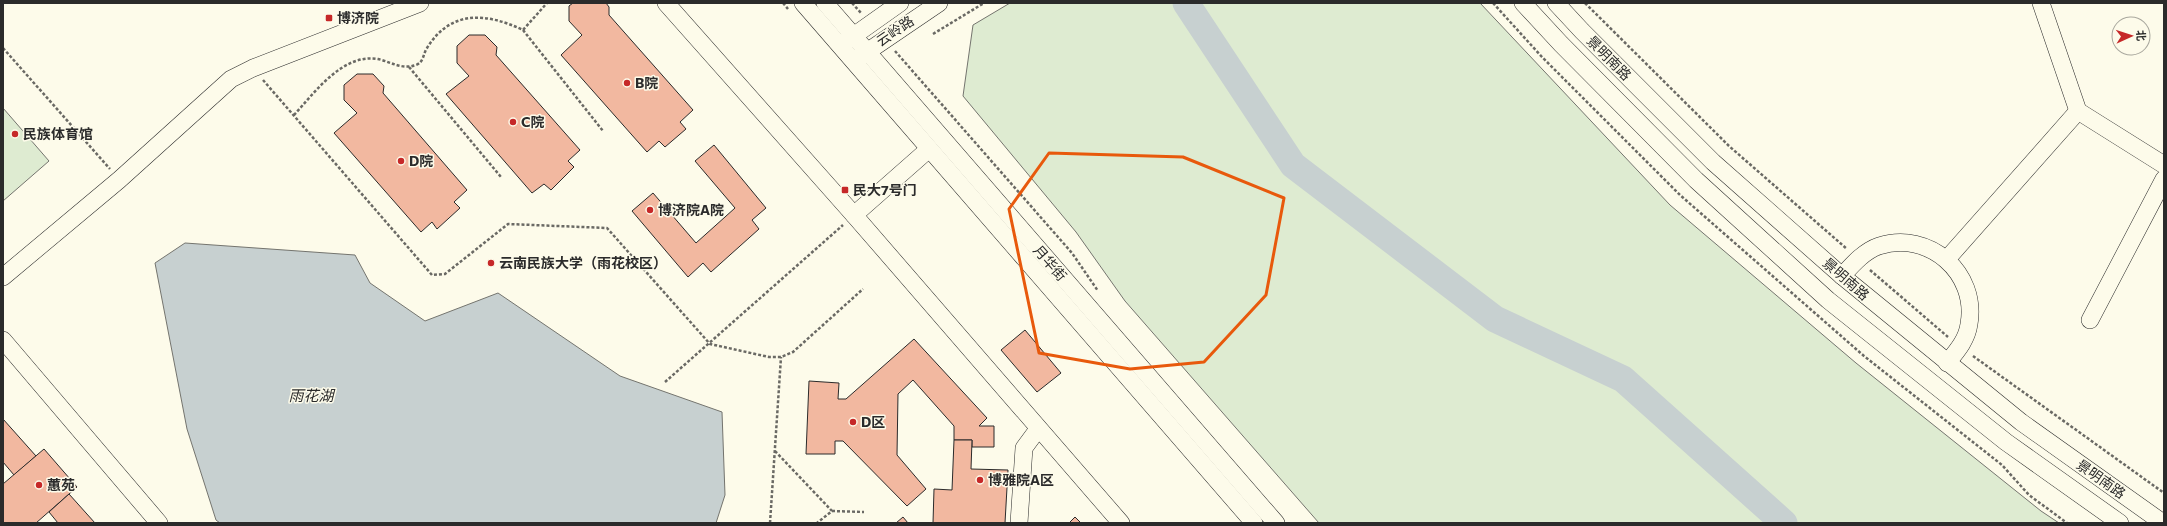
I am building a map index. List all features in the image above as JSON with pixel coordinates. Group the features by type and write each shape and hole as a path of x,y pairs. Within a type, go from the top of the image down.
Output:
{"street":[{"path":"3,278 119,180 231,79 253,68 420,3"},
{"path":"666,3 854,215 1121,523"},
{"name":"月华街","path":"802,3 1254,523"},
{"name":"月华街","path":"824,3 1276,523"},
{"name":"云岭路","path":"840,46 853,35 900,3"},
{"name":"云岭路","path":"853,62 866,50 939,3"},
{"name":"景明南路","path":"1523,3 1561,44 1696,180 1828,300 2006,442 2120,523"},
{"name":"景明南路","path":"1556,3 1713,162 1842,276 1946,363 2021,422 2163,523"},
{"path":"2041,3 2078,111 2164,165"},
{"path":"1947,259 2078,111"},
{"path":"854,215 929,149"},
{"path":"2090,320 2164,179"},
{"path":"1842,276 1858,259 1879,246 1902,242 1926,247 1947,259 1962,278 1970,301 1969,325 1960,347 1946,363"},
{"path":"3,340 159,523"},
{"path":"1019,523 1024,448 1038,429"}],"path":[{"path":"523,30 547,3"},
{"path":"852,3 870,24"},
{"path":"933,34 984,3"},
{"path":"294,115 324,82 353,63 366,58 409,67 418,64 424,58 426,49 439,32 456,22 477,16 502,20 523,30 603,131"},
{"path":"884,39 1072,253 1101,296"},
{"path":"3,48 119,180"},
{"path":"409,67 501,177"},
{"path":"253,68 432,276 445,274 508,224 607,228 710,344 769,357 781,358 793,352 863,289"},
{"path":"666,382 854,215"},
{"path":"770,523 781,358"},
{"path":"775,450 832,511"},
{"path":"817,523 832,511 864,512"}],"highlighted area":[{"path":"1049,153 1183,157 1284,198 1266,295 1204,362 1130,369 1039,353 1009,209"}],"green space":[{"path":"1010,3 1480,3 1670,205 1856,363 2041,511 2059,523 1319,523 1125,301 1076,232 963,96 973,25"},
{"name":"民族体育馆","path":"3,108 49,161 3,201"}],"water":[{"name":"雨花湖","path":"185,243 355,255 370,283 425,321 498,293 620,376 722,412 725,495 716,523 220,523 216,520 187,429 155,263"}],"building":[{"name":"B院","path":"573,3 606,3 609,7 609,15 693,110 680,122 686,129 665,147 659,141 647,152 561,55 582,35 569,21 569,6"},
{"name":"C院","path":"469,35 485,35 497,47 496,55 580,150 568,161 574,167 551,190 544,184 532,193 446,94 469,76 457,63 457,46"},
{"name":"D院","path":"357,74 373,74 384,86 383,93 467,190 454,202 460,208 437,229 432,222 421,232 334,133 357,113 344,100 344,85"},
{"name":"博济院A院","path":"714,145 766,208 752,220 759,229 711,272 703,263 688,277 632,211 653,193 696,243 735,208 695,161"},
{"path":"1025,330 1061,373 1037,392 1001,350"},
{"name":"D区","path":"914,339 987,418 979,426 994,426 994,447 972,447 972,440 954,440 954,426 913,380 898,394 897,455 926,489 907,506 843,441 835,441 835,454 806,454 809,381 839,383 838,399 846,399"},
{"path":"3,419 36,456 14,475 3,462"},
{"name":"博雅院A区","path":"954,440 972,440 971,469 1008,470 1005,523 933,523 934,489 952,490"},
{"name":"蕙苑","path":"44,449 77,487 36,523 3,523 3,484"},
{"path":"69,494 95,523 58,523 49,512"},
{"path":"903,517 908,523 896,523"},
{"path":"1075,517 1081,523 1069,523"}],"waterway":[{"path":"1186,3 1293,165 1495,319 1623,379 1784,523"}],"place":[{"name":"博济院","path":"329,18"},
{"name":"B院","path":"627,83"},
{"name":"C院","path":"513,122"},
{"name":"民族体育馆","path":"15,134"},
{"name":"D院","path":"401,161"},
{"name":"民大7号门","path":"845,190"},
{"name":"博济院A院","path":"650,210"},
{"name":"云南民族大学（雨花校区）","path":"491,263"},
{"name":"D区","path":"853,422"},
{"name":"博雅院A区","path":"980,480"},
{"name":"蕙苑","path":"39,485"}]}
